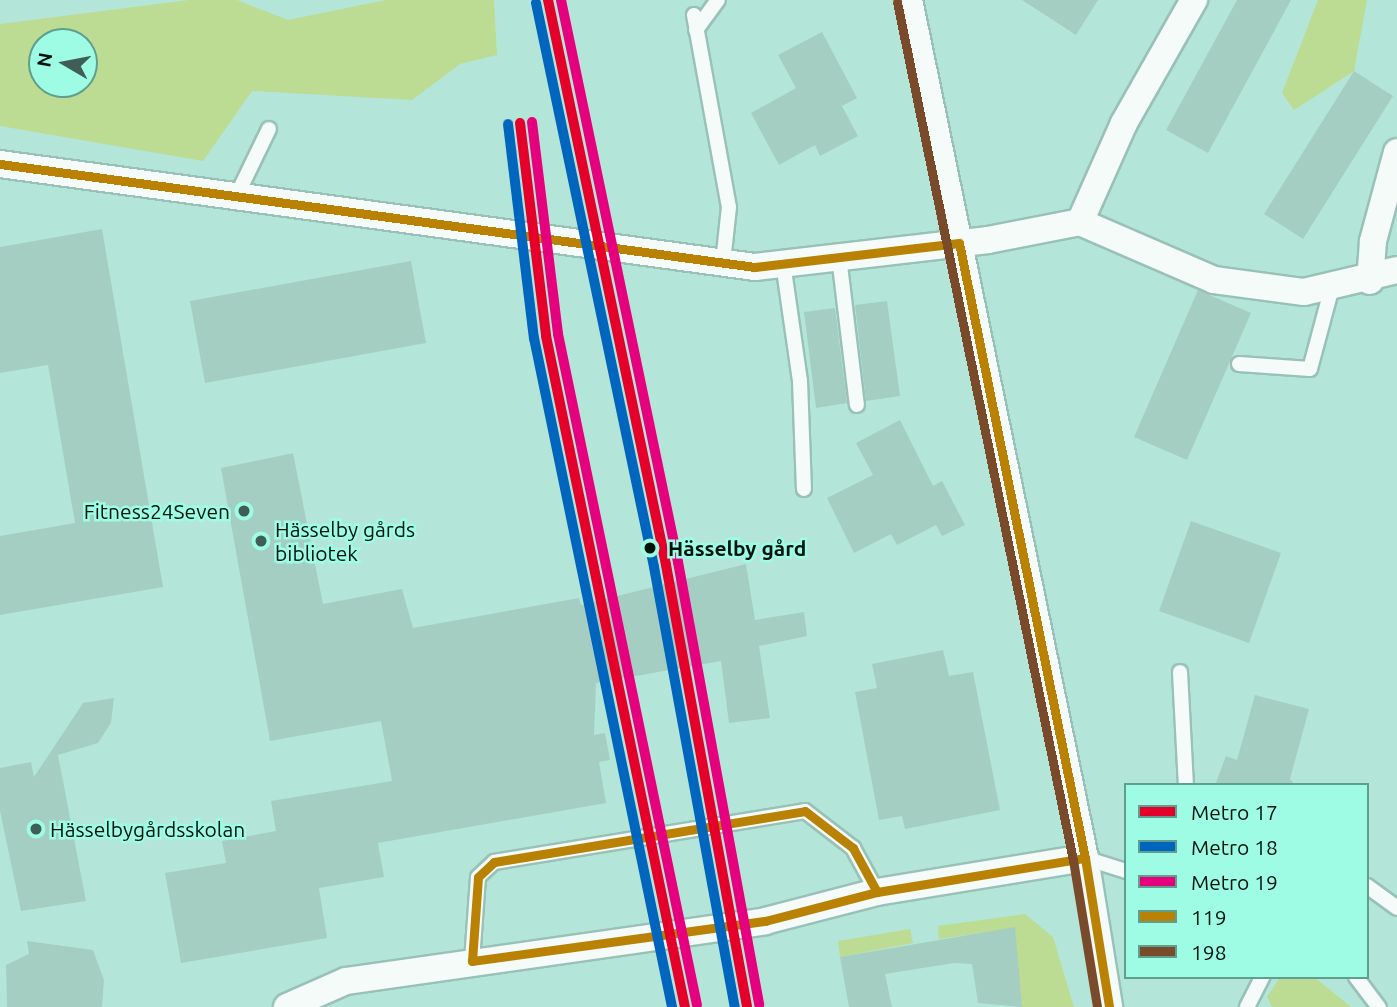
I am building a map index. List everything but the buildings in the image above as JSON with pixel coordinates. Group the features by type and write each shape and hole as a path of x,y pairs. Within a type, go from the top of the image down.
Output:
{"street":[{"path":"909,0 1085,858 1109,1007"},
{"path":"1080,222 1124,122 1194,0"},
{"path":"1370,281 1373,241 1397,152"},
{"path":"0,164 238,193 723,262 783,263 839,257 959,243 1080,222 1214,280 1304,292 1370,281 1397,270"},
{"path":"287,1007 346,981 765,920 877,892 1085,858"}],"lane":[{"path":"696,30 718,0"},
{"path":"694,15 729,207 723,262"},
{"path":"238,193 270,129"},
{"path":"839,257 857,405"},
{"path":"783,263 800,381 804,489"},
{"path":"1239,364 1310,369 1332,287"},
{"path":"1180,672 1186,783"},
{"path":"472,961 478,877 494,862 806,811 853,848 877,892"},
{"path":"1085,858 1124,869"},
{"path":"1369,887 1397,908"},
{"path":"1247,1007 1261,979"},
{"path":"1358,979 1379,1007"}],"green space":[{"path":"189,0 237,0 288,20 386,0 494,0 497,55 460,64 412,100 252,91 203,161 0,126 0,24"},
{"path":"1318,0 1367,0 1354,71 1294,110 1282,93"},
{"path":"1025,914 1053,937 1074,1007 1022,1007 1014,928 939,939 938,926"},
{"path":"910,929 913,943 840,957 838,941"},
{"path":"1279,979 1316,979 1351,1007 1272,1007 1267,997"}],"metro line":[{"name":"17","path":"548,0 666,565 747,1007"},
{"name":"19","path":"561,0 678,562 759,1005"},
{"name":"18","path":"536,3 654,567 735,1007"},
{"name":"19","path":"532,122 558,334 697,1005"},
{"name":"17","path":"520,123 546,336 685,1007"},
{"name":"18","path":"508,124 534,338 672,1007"}],"transit line":[{"name":"198","path":"897,2 1073,860 1097,1007"},
{"name":"119","path":"0,164 755,267 959,243"},
{"name":"119","path":"959,243 1085,858 1109,1007"},
{"name":"119","path":"472,961 478,877 494,862 805,811 853,848 877,892"},
{"name":"119","path":"472,961 765,921 877,892 1085,858"}],"place":[{"name":"Fitness24Seven","path":"244,511"},
{"name":"Hässelby gårds bibliotek","path":"261,541"},
{"name":"Hässelby gård","path":"650,548"},
{"name":"Hässelbygårdsskolan","path":"36,829"}]}
